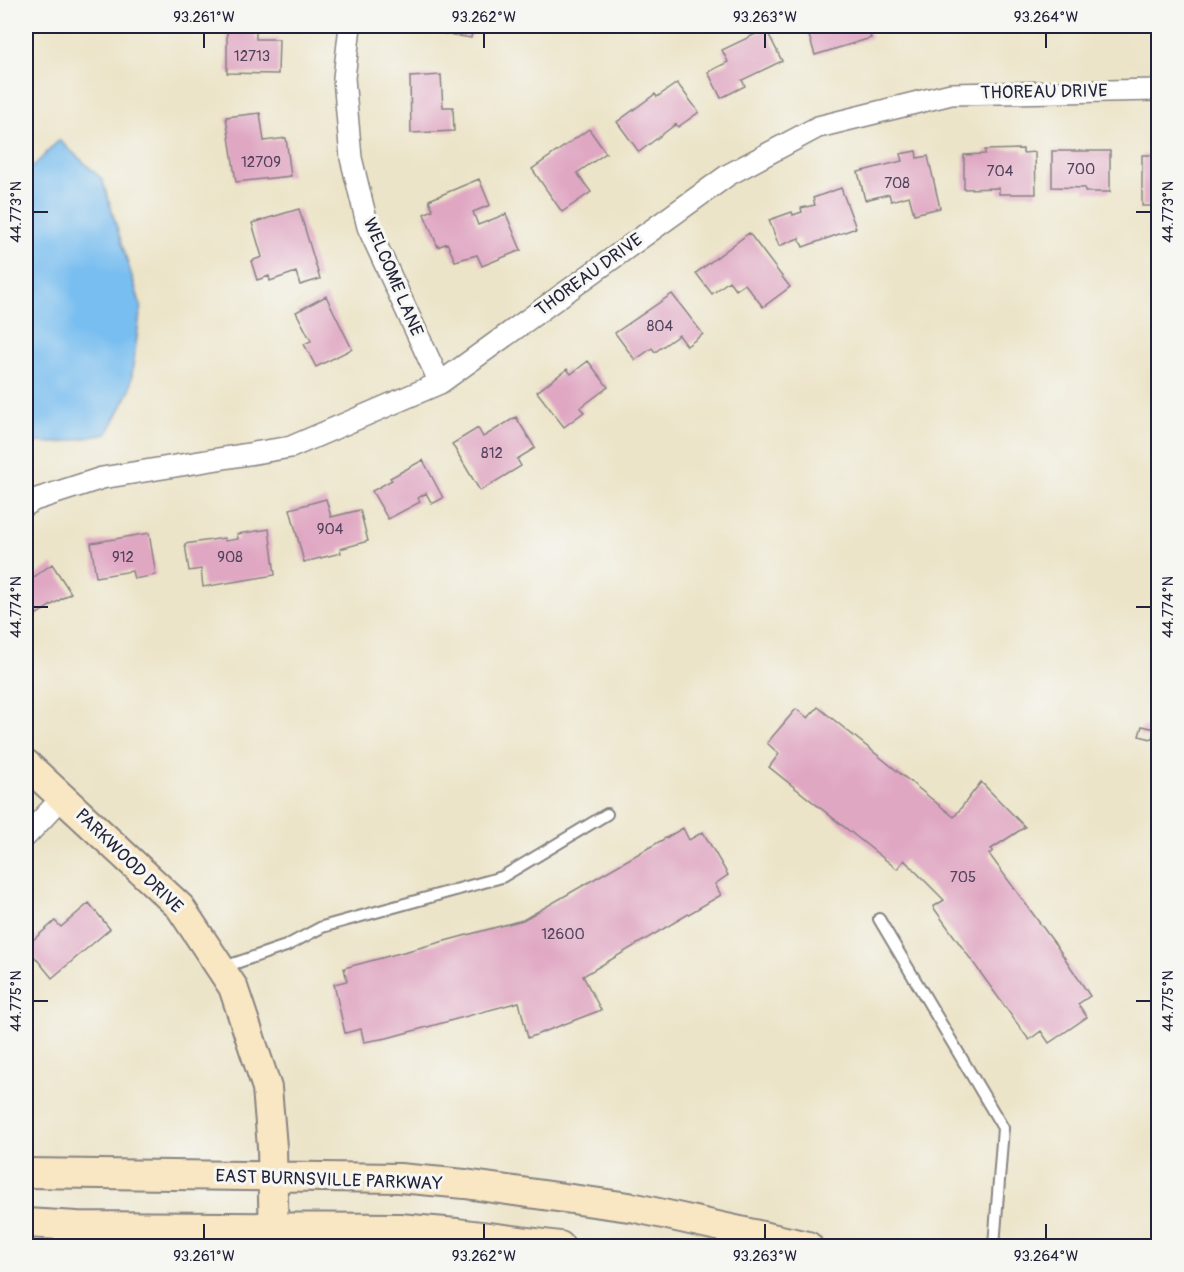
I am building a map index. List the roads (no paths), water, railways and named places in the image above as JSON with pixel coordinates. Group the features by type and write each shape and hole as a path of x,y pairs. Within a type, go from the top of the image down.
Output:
{"street":[{"name":"WELCOME LANE","path":"350,26 344,78 351,158 368,227 440,383"},
{"name":"THOREAU DRIVE","path":"26,505 34,500 102,478 291,447 440,383 728,175 818,126 951,94 1158,90"},
{"name":"PARKWOOD DRIVE","path":"26,764 180,907 233,987 267,1088 273,1177 274,1238"},
{"path":"26,836 63,798"},
{"name":"EAST BURNSVILLE PARKWAY","path":"26,1173 399,1178 546,1194 636,1208 808,1246"},
{"path":"26,1223 274,1238 399,1228 560,1246"}],"lane":[{"path":"221,968 286,946 322,927 502,877 607,814"},
{"path":"879,919 1003,1128 994,1246"}],"water":[{"path":"59,140 102,179 141,306 130,390 107,434 59,443 29,442 26,437 26,174"}]}
